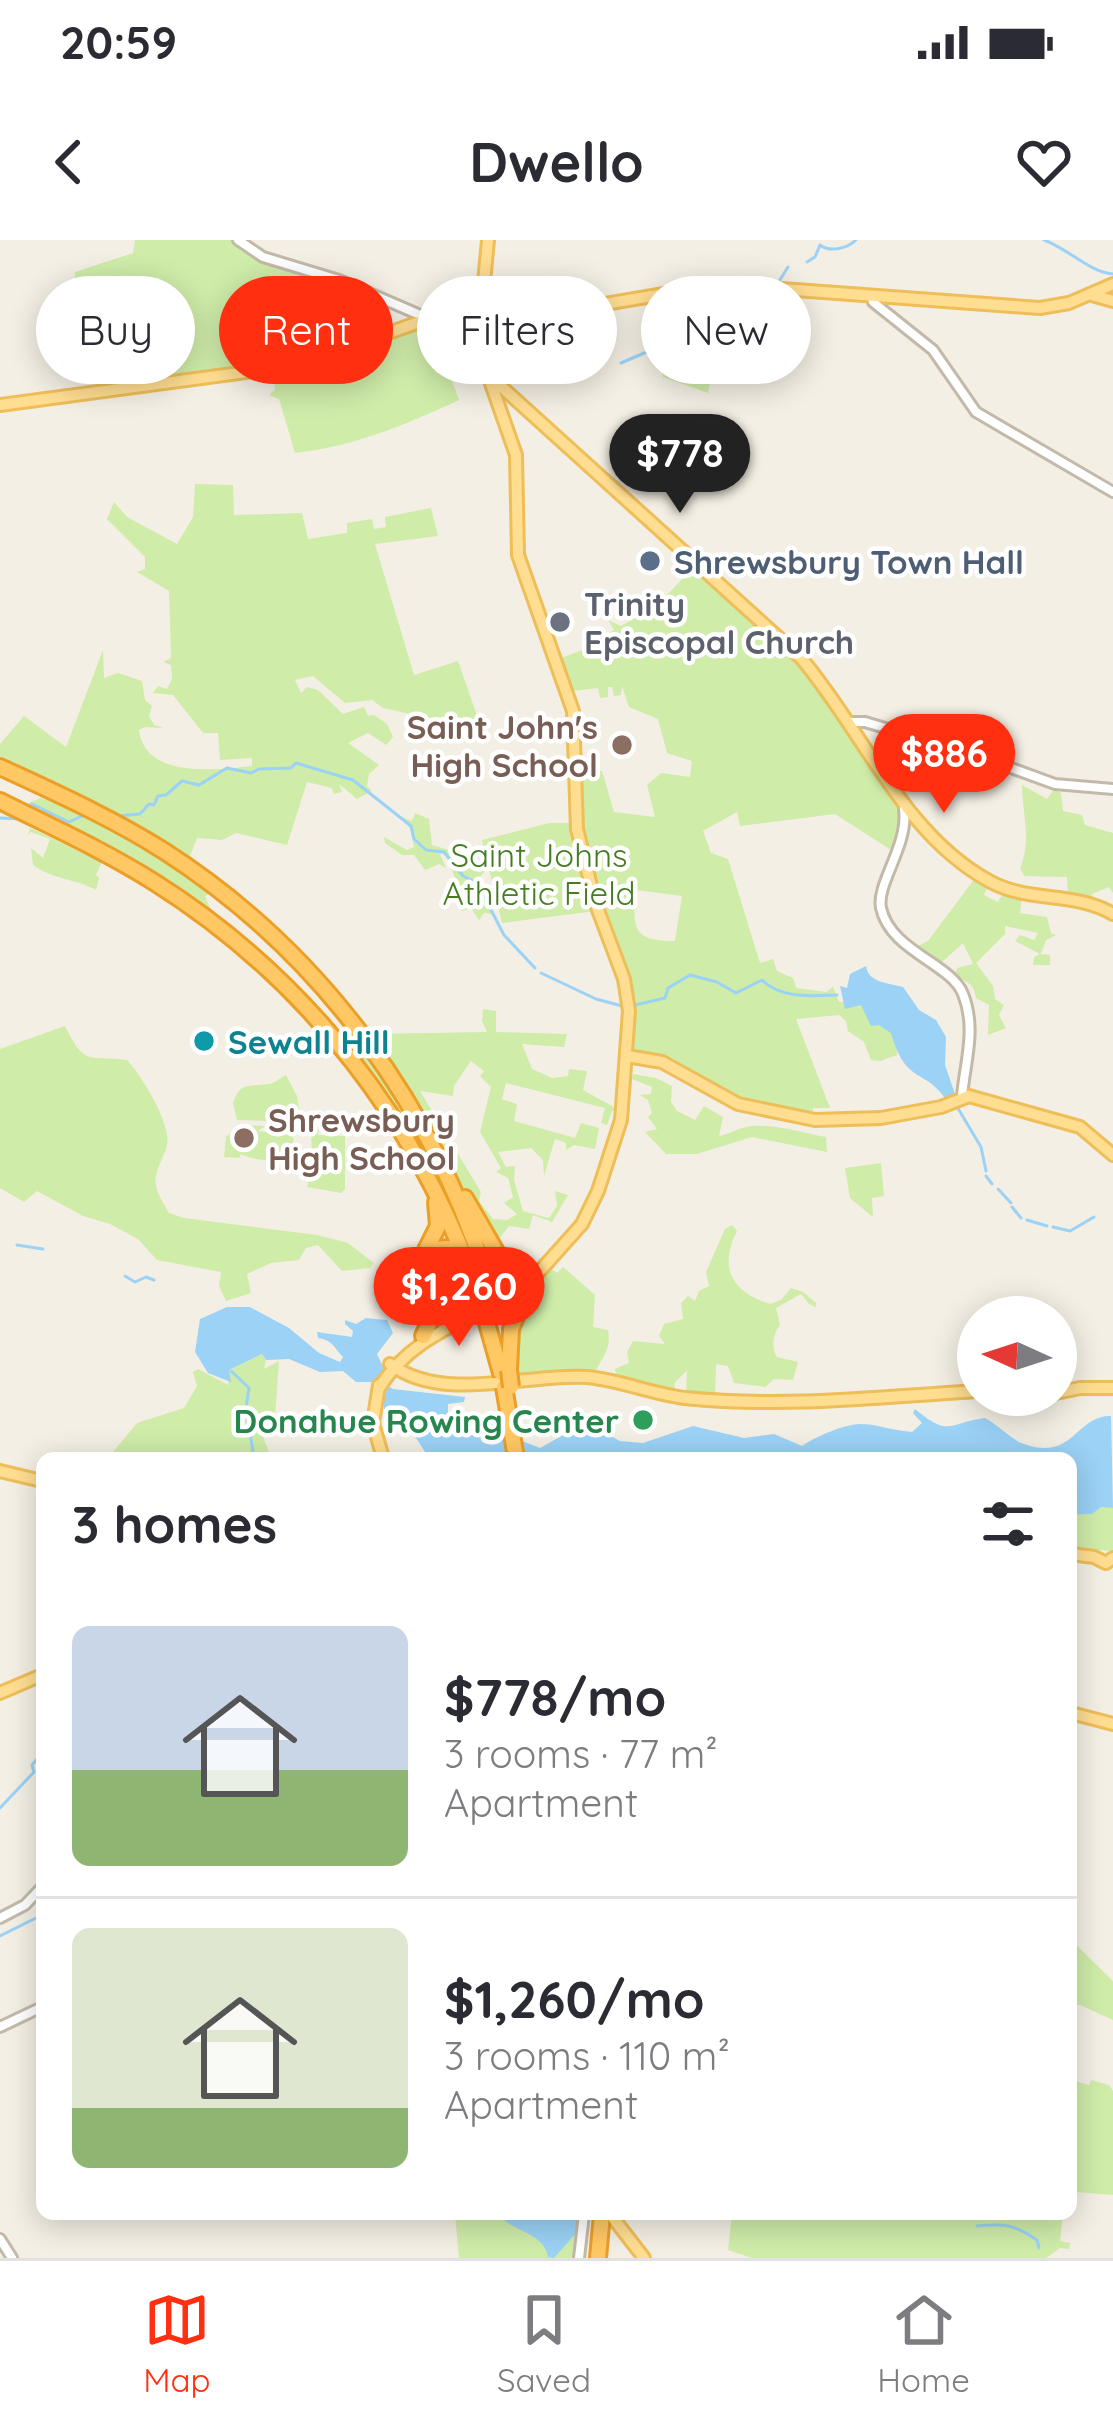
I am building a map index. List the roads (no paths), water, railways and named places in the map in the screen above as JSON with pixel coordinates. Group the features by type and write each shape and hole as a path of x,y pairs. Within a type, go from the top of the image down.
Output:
{"highway":[{"path":"0,767 141,838 253,918 345,1013 391,1076 498,1259 523,1288"},
{"path":"0,801 161,886 268,969 356,1064 427,1174 483,1295 506,1379 518,1452"},
{"path":"426,1133 460,1204 483,1295"},
{"path":"427,1174 438,1223 419,1263 424,1296 437,1330"},
{"path":"467,1313 444,1314 424,1296 422,1266 429,1252 439,1247 457,1254 483,1295"},
{"path":"498,1259 523,1288"},
{"path":"506,1379 523,1288"},
{"path":"595,2258 607,2220"}],"main road":[{"path":"485,276 488,240"},
{"path":"617,302 670,293 774,289 1040,308 1106,294"},
{"path":"0,405 299,365 417,318"},
{"path":"495,386 788,646 850,722 906,810 945,852 991,882 1019,893 1089,903 1113,914"},
{"path":"437,1330 523,1288 575,1231 593,1204 621,1124 627,1056 629,1006 579,838 573,792 574,715 519,561 516,455 495,386"},
{"path":"627,1056 658,1060 741,1105 815,1120 879,1118 940,1107 962,1096 1077,1126 1113,1155"},
{"path":"381,1452 373,1424 381,1383 391,1365 437,1330 523,1288"},
{"path":"391,1365 434,1383 589,1377 680,1397 764,1402 957,1392"},
{"path":"1077,1389 1113,1388"},
{"path":"0,1472 36,1480"},
{"path":"1077,1553 1109,1559"},
{"path":"0,1693 36,1678"},
{"path":"1077,1717 1113,1726"},
{"path":"613,2220 644,2258"}],"street":[{"path":"238,240 263,257 335,278 412,318"},
{"path":"871,296 933,350 976,412 1113,493"},
{"path":"850,722 866,722 956,748 1054,784 1113,789"},
{"path":"906,810 900,849 881,895 882,910 897,936 962,992 971,1041 962,1096"},
{"path":"0,1918 36,1893"},
{"path":"0,2027 36,2010"},
{"path":"579,2258 583,2220"},
{"path":"0,2239 12,2258"}],"water":[{"path":"866,966 875,979 903,987 919,1010 936,1020 946,1037 945,1065 956,1097 947,1101 910,1069 891,1033 871,1026 861,1005 845,1009 840,986 847,988 850,974"},
{"path":"227,1307 250,1307 340,1362 343,1357 318,1338 317,1332 352,1337 345,1320 356,1324 366,1318 387,1320 393,1333 377,1354 384,1369 379,1381 393,1389 465,1397 464,1402 448,1404 448,1413 492,1423 509,1436 540,1448 574,1429 596,1428 620,1441 643,1443 693,1426 744,1438 774,1434 802,1446 853,1425 912,1432 922,1423 915,1409 943,1426 985,1418 1019,1442 1040,1448 1064,1443 1090,1422 1111,1416 1113,1508 1077,1515 1077,1452 425,1452 405,1421 384,1415 384,1390 375,1382 356,1382 343,1371 320,1372 289,1359 266,1360 262,1354 229,1370 231,1382 208,1373 195,1352 200,1319"},
{"path":"505,2220 579,2220 577,2232 554,2258 548,2257 534,2237"}],"waterway":[{"path":"807,262 820,245 839,248 856,240"},
{"path":"1044,240 1113,274"},
{"path":"782,276 788,267"},
{"path":"621,363 641,354"},
{"path":"116,816 140,814 182,781 199,785 227,768 251,773 291,768 296,763 353,780 411,826 414,839 426,850 444,852 463,876 477,883 504,935 535,968"},
{"path":"29,808 32,804 69,822 84,815"},
{"path":"0,818 22,819"},
{"path":"541,973 622,1006"},
{"path":"631,1006 665,998 668,988 690,975 736,993 762,980 787,993 837,995"},
{"path":"956,1105 981,1147 986,1171"},
{"path":"986,1176 992,1184"},
{"path":"998,1189 1011,1203"},
{"path":"1012,1207 1021,1218"},
{"path":"1053,1227 1070,1231 1094,1217"},
{"path":"1027,1220 1047,1226"},
{"path":"17,1245 43,1249"},
{"path":"125,1276 135,1282 146,1277 154,1280"},
{"path":"231,1371 249,1388 246,1408 253,1452"},
{"path":"0,1808 34,1772 36,1760"},
{"path":"0,1936 36,1918"},
{"path":"977,2226 1016,2228 1037,2240 1039,2248"}],"place":[{"name":"Shrewsbury Town Hall","path":"650,561"},
{"name":"Trinity Episcopal Church","path":"560,622"},
{"name":"Saint John's High School","path":"622,745"},
{"name":"Sewall Hill","path":"204,1041"},
{"name":"Shrewsbury High School","path":"244,1138"},
{"name":"Donahue Rowing Center","path":"643,1420"}],"park label":[{"name":"Saint Johns Athletic Field","path":"539,873"}]}
